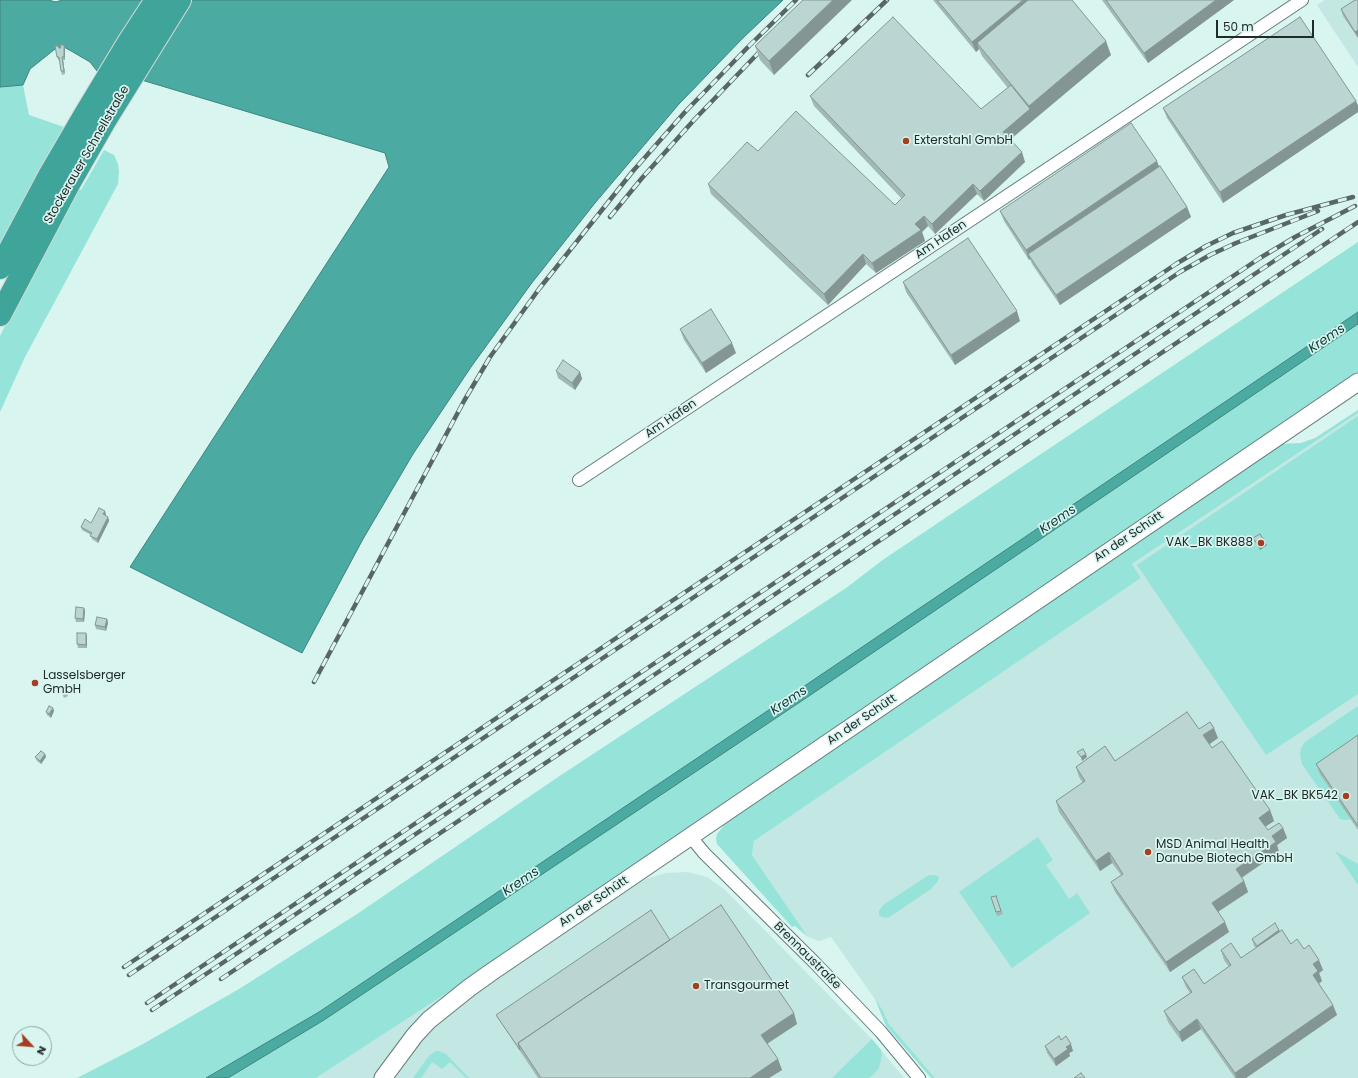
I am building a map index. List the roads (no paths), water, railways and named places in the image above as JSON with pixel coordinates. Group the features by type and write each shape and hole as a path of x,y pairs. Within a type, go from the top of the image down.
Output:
{"highway":[{"name":"Stockerauer Schnellstraße","path":"0,315 60,179 120,56 156,0"},
{"name":"Stockerauer Schnellstraße","path":"0,268 60,179 105,121 180,0"}],"street":[{"name":"Am Hafen","path":"579,480 1302,0"},
{"name":"An der Schütt","path":"383,1078 415,1035 429,1020 469,988 1358,382"},
{"name":"Brennaustraße","path":"691,837 704,853 814,962 881,1032 918,1078"}],"water":[{"path":"0,0 48,0 56,2 62,0 783,0 743,38 679,104 595,203 531,284 471,367 413,454 363,539 302,653 130,567 389,167 385,153 145,81 97,71 90,62 66,48 60,47 55,49 30,69 23,85 0,87"},
{"name":"Krems","path":"1358,312 1358,324 806,698 324,1020 228,1078 206,1078 319,1012"}],"railway":[{"path":"314,682 464,401 490,357 539,289 633,171 685,112 796,0"},
{"path":"808,75 887,0"},
{"path":"610,217 642,178 694,120 765,46"},
{"path":"124,967 1176,264 1206,246 1233,233 1286,215 1353,197"},
{"path":"147,1003 1260,258 1295,237 1355,206"},
{"path":"129,975 1180,272 1210,255 1236,243 1318,211"},
{"path":"221,979 1358,222"},
{"path":"152,1010 1322,229"}],"place":[{"name":"Exterstahl GmbH","path":"906,141"},
{"name":"VAK_BK BK888","path":"1261,543"},
{"name":"Lasselsberger GmbH","path":"35,683"},
{"name":"VAK_BK BK542","path":"1346,796"},
{"name":"MSD Animal Health Danube Biotech GmbH","path":"1148,852"},
{"name":"Transgourmet","path":"696,986"}]}
